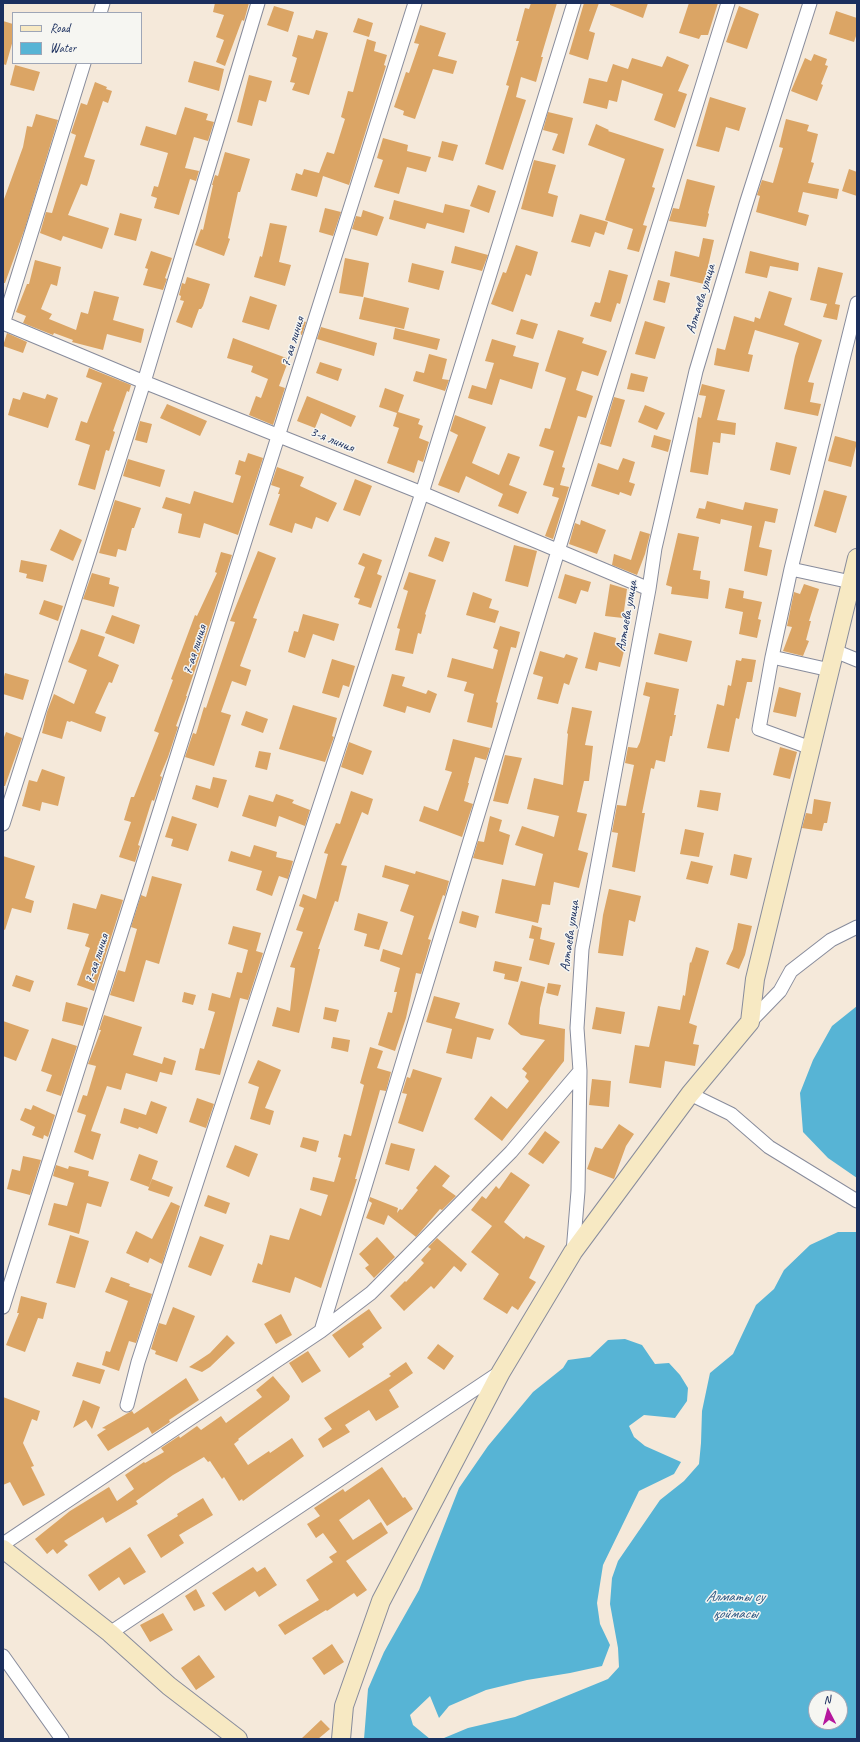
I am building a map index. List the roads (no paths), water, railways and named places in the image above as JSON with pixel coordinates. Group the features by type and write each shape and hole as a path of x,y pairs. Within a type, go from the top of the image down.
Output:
{"street":[{"path":"3,824 144,382 258,3"},
{"name":"7-ая линия","path":"3,1307 416,3"},
{"path":"127,1406 138,1362 422,493 574,3"},
{"path":"321,1331 558,551 728,3"},
{"name":"Алтаева улица","path":"573,1252 578,1191 580,1071 577,1028 582,949 649,589 655,548 696,371 746,204 810,3"},
{"path":"3,323 84,64"},
{"path":"811,748 759,729 772,657 791,569 857,303"},
{"name":"3-я линия","path":"3,323 144,382 422,493 649,589"},
{"path":"750,1022 755,979 857,558"},
{"path":"791,569 851,582"},
{"path":"835,651 857,660"},
{"path":"772,657 830,670"},
{"path":"341,1739 344,1706 381,1601 501,1372 573,1252 690,1094 750,1022 780,991 791,971 831,940 857,927"},
{"path":"3,1544 321,1331 371,1293 511,1152 580,1071"},
{"path":"690,1094 731,1114 769,1147 857,1201"},
{"path":"110,1633 501,1372"},
{"path":"3,1549 110,1633 169,1686 238,1739"},
{"path":"3,1656 62,1739"}],"water":[{"path":"857,1006 857,1178 828,1158 803,1132 800,1093 813,1060 832,1026"},
{"name":"Алматы су қоймасы","path":"838,1232 857,1232 857,1739 444,1739 468,1728 515,1717 608,1679 619,1667 618,1648 610,1604 612,1578 618,1561 660,1500 684,1481 699,1464 702,1411 710,1373 733,1354 756,1305 774,1289 784,1270 810,1245"},
{"path":"625,1339 642,1345 655,1364 669,1363 680,1375 688,1388 687,1401 675,1418 644,1415 629,1426 634,1437 645,1446 681,1462 674,1474 639,1491 603,1565 597,1603 600,1624 610,1645 602,1666 527,1680 486,1690 449,1706 439,1718 430,1696 410,1715 413,1725 430,1739 364,1739 368,1689 384,1652 419,1590 459,1488 488,1446 533,1392 563,1368 568,1360 590,1357 608,1340"}]}
